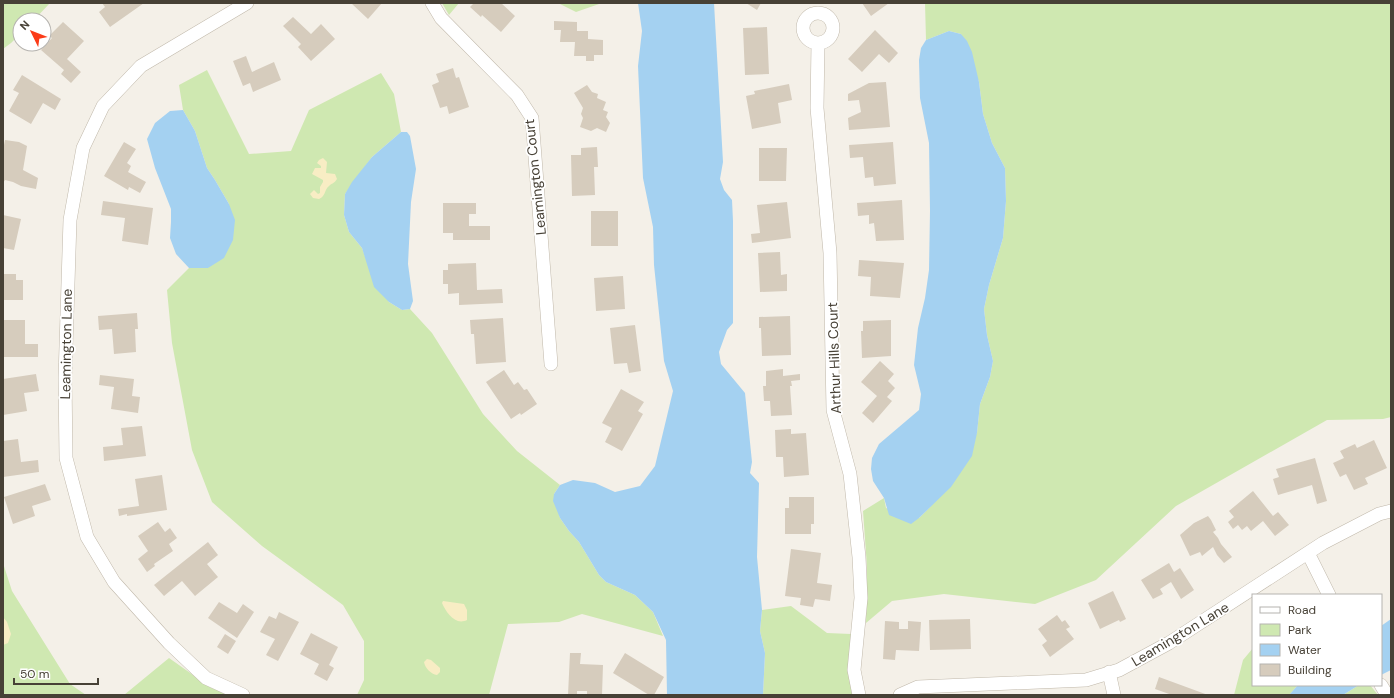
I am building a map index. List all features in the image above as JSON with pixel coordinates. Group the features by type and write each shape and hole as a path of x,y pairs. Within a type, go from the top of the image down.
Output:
{"street":[{"name":"Leamington Lane","path":"243,695 206,678 169,643 114,582 87,536 66,458 65,378 70,220 83,148 102,106 141,66 247,3"},
{"name":"Leamington Court","path":"432,3 441,18 517,95 532,118 551,364"},
{"name":"Arthur Hills Court","path":"818,44 817,108 830,253 833,410 850,474 859,557 861,598 854,670 859,695"},
{"name":"Leamington Lane","path":"900,695 919,691 1086,680 1119,670 1170,643 1330,539 1379,514 1391,511"},
{"path":"1308,553 1328,594"},
{"path":"1109,672 1114,695"}],"green space":[{"path":"3,3 50,3 42,12 12,12 12,42 3,49"},
{"path":"442,3 459,3 449,15"},
{"path":"558,3 602,3 576,12"},
{"path":"925,3 1391,3 1391,417 1383,419 1327,420 1176,506 1096,580 1035,604 944,594 892,601 866,623 867,567 863,511 884,498 886,508 919,518 930,507 977,433 980,404 990,377 993,361 987,335 984,309 989,285 1003,238 1006,201 1005,168 992,143 983,114 979,82 961,34 949,31 926,40"},
{"path":"207,70 249,154 291,151 309,110 381,73 394,94 401,132 372,157 345,194 344,215 349,232 362,248 369,267 389,302 402,310 410,309 432,333 483,414 517,451 560,485 554,494 560,518 579,542 599,575 606,582 635,595 653,612 663,636 582,614 559,622 508,624 489,695 357,695 364,680 364,641 343,605 262,546 212,502 192,450 172,343 167,290 189,268 208,268 229,204 207,168 195,131 183,110 179,85"},
{"path":"3,563 12,591 70,684 86,695 3,695"},
{"path":"791,606 827,633 851,634 853,695 763,695 765,653 760,631 762,610"},
{"path":"1252,649 1252,686 1297,686 1289,695 1234,695 1243,660"},
{"path":"169,658 210,687 227,695 124,695"},
{"path":"1357,686 1371,686 1378,695 1343,695"}],"sand":[{"path":"323,158 327,162 326,173 335,174 337,179 327,188 321,198 313,198 310,194 314,190 318,194 320,193 320,187 323,180 312,174 315,168 321,168 321,166 317,163"},
{"path":"443,601 464,604 467,610 467,620 455,620 444,607 442,603"},
{"path":"3,617 7,622 11,634 8,643 3,645"},
{"path":"427,659 431,660 440,668 440,672 437,675 427,668 424,662"}],"water":[{"path":"638,3 714,3 723,162 720,179 724,190 732,200 733,221 733,323 727,330 719,352 721,364 745,393 752,462 750,473 759,483 757,557 762,610 760,631 765,653 763,695 667,695 666,640 653,612 635,595 606,582 599,575 579,542 560,518 553,501 554,494 560,485 573,480 595,483 615,492 640,486 655,466 673,391 664,361 654,265 653,227 643,178 638,66 642,31"},
{"path":"949,31 961,34 967,41 972,52 979,82 983,114 992,143 1005,168 1006,201 1003,238 989,285 984,309 987,335 993,361 990,377 980,404 977,433 972,456 951,487 911,524 889,515 884,498 873,481 871,469 872,458 879,444 919,410 921,394 914,365 918,328 925,298 929,270 930,211 929,143 920,98 919,60 921,48 926,40"},
{"path":"183,110 195,131 207,168 229,204 235,220 233,240 224,258 208,268 189,268 176,254 170,238 171,209 155,168 147,139 155,123 170,111"},
{"path":"401,132 407,132 410,136 416,169 411,202 408,264 413,301 410,309 402,310 389,302 374,287 362,248 349,232 344,215 345,194 352,182 372,157"},
{"path":"1391,619 1391,670 1382,674 1382,625"},
{"path":"1297,686 1357,686 1343,695 1289,695"}],"building":[{"path":"102,3 144,3 110,27 99,12 105,7"},
{"path":"351,3 382,3 368,19"},
{"path":"474,3 501,3 515,16 501,32 482,15 481,17 470,7"},
{"path":"746,3 761,3 757,10"},
{"path":"862,3 889,3 871,16"},
{"path":"293,17 311,34 321,24 335,39 311,61 298,47 301,44 283,26"},
{"path":"554,21 577,22 577,31 588,31 588,39 603,40 603,55 594,55 594,61 586,61 586,56 574,56 575,42 560,42 561,30 554,30"},
{"path":"63,22 84,41 67,59 81,72 71,83 61,74 64,70 43,52 52,52 52,33"},
{"path":"767,27 769,74 745,75 743,28"},
{"path":"875,30 898,53 889,63 879,54 862,72 848,59"},
{"path":"246,56 252,72 274,62 281,80 253,92 250,83 243,86 233,61"},
{"path":"453,68 456,78 459,77 469,107 449,114 447,106 440,108 432,85 439,82 436,74"},
{"path":"22,75 61,99 55,110 43,103 31,124 9,111 19,93 13,90"},
{"path":"886,82 890,127 849,130 848,118 861,112 859,100 848,101 848,94 869,83"},
{"path":"789,84 792,100 778,103 781,123 752,129 746,96 755,94 754,91"},
{"path":"587,85 592,92 598,94 597,98 606,102 603,110 608,112 606,117 610,123 606,132 597,128 591,131 580,127 583,118 581,114 583,108 574,93"},
{"path":"5,140 19,142 27,146 23,170 38,178 36,189 21,186 5,180 3,183 3,150"},
{"path":"124,142 136,149 127,163 131,166 128,172 146,182 140,193 129,187 128,190 104,176"},
{"path":"893,142 896,184 874,186 873,177 865,178 863,157 850,158 849,145"},
{"path":"597,147 598,167 594,167 595,195 572,196 571,155 581,155 581,148"},
{"path":"759,148 787,148 786,181 759,181"},
{"path":"902,200 904,240 876,241 874,223 869,224 869,215 858,216 857,203"},
{"path":"103,201 153,208 148,245 122,241 125,218 101,215"},
{"path":"787,202 791,238 752,243 751,234 760,233 757,205"},
{"path":"443,203 476,203 476,214 469,214 469,226 490,226 490,240 453,240 453,233 443,233"},
{"path":"591,211 618,211 618,246 591,246"},
{"path":"3,215 21,219 14,250 3,248"},
{"path":"780,252 781,275 787,274 787,291 760,292 758,253"},
{"path":"859,260 904,263 900,298 870,296 871,277 858,276"},
{"path":"476,263 477,290 502,289 503,303 459,305 459,293 448,294 448,284 443,284 443,270 448,270 448,264"},
{"path":"3,274 16,274 16,280 23,280 23,300 3,300"},
{"path":"623,276 625,309 596,311 594,278"},
{"path":"137,313 138,329 135,329 136,352 114,354 112,329 99,330 98,316"},
{"path":"790,316 791,355 762,356 759,317"},
{"path":"503,318 506,362 476,364 474,334 471,334 470,320"},
{"path":"3,320 25,320 25,344 38,344 38,357 3,357"},
{"path":"891,320 891,356 862,358 861,331 863,331 863,321"},
{"path":"635,325 641,371 629,373 627,363 614,364 610,328"},
{"path":"880,361 894,374 888,381 895,388 887,397 892,401 873,423 862,413 877,396 861,382"},
{"path":"783,369 783,376 800,374 800,380 791,381 792,386 790,386 792,415 771,416 770,401 764,401 763,386 766,386 766,371"},
{"path":"504,370 514,385 518,382 524,390 527,389 537,404 521,415 520,413 511,419 486,382"},
{"path":"36,374 39,391 24,393 27,411 3,415 3,379"},
{"path":"100,375 134,379 132,396 140,397 138,413 111,409 114,387 99,385"},
{"path":"621,389 644,402 638,411 643,414 622,451 605,442 612,428 602,423"},
{"path":"142,426 146,456 104,461 103,447 123,445 121,428"},
{"path":"791,429 791,434 806,433 809,475 784,477 783,457 776,457 775,430"},
{"path":"18,439 21,462 38,460 39,472 3,477 3,441"},
{"path":"1374,440 1387,468 1365,478 1368,484 1354,490 1346,474 1340,477 1333,463 1344,458 1340,451 1355,444 1357,448"},
{"path":"1315,458 1327,501 1317,504 1312,485 1278,495 1273,479 1279,477 1276,469"},
{"path":"162,475 167,510 119,516 118,509 139,506 135,479"},
{"path":"45,484 51,500 32,506 35,516 13,524 4,497"},
{"path":"1253,491 1273,516 1278,512 1289,525 1275,536 1263,521 1251,531 1247,526 1242,530 1238,525 1233,529 1228,522 1234,517 1229,511"},
{"path":"789,497 814,497 814,524 811,524 811,534 785,534 785,508 789,508"},
{"path":"1208,516 1216,530 1213,532 1232,557 1224,563 1217,555 1213,547 1202,556 1200,552 1190,556 1180,535 1194,523"},
{"path":"158,522 165,532 170,528 177,538 169,544 173,551 154,564 155,566 147,572 138,559 148,551 138,536"},
{"path":"208,542 218,555 207,564 218,577 195,596 182,581 164,596 154,585"},
{"path":"791,549 821,553 817,583 832,585 830,601 815,599 813,607 800,605 801,598 785,596"},
{"path":"1169,563 1174,572 1180,568 1194,590 1181,599 1171,582 1160,589 1163,594 1153,599 1141,580"},
{"path":"1113,591 1126,619 1120,622 1119,620 1100,629 1088,603"},
{"path":"219,602 237,613 243,604 254,612 237,638 208,618"},
{"path":"279,612 299,622 278,661 266,655 275,639 260,632 269,616 276,619"},
{"path":"1057,615 1062,622 1065,620 1070,627 1066,629 1074,639 1050,657 1042,645 1047,641 1038,629"},
{"path":"970,619 971,649 930,650 929,620"},
{"path":"885,621 899,622 899,629 908,629 908,621 921,622 919,651 896,650 895,660 883,659"},
{"path":"311,633 338,647 329,665 334,668 327,681 314,674 319,664 300,654"},
{"path":"225,634 236,641 228,654 217,647"},
{"path":"570,653 581,653 580,664 603,665 602,695 587,695 587,691 577,691 577,695 568,695"},
{"path":"625,653 664,677 654,695 649,695 613,673"},
{"path":"1159,677 1208,695 1172,695 1155,689"}]}
